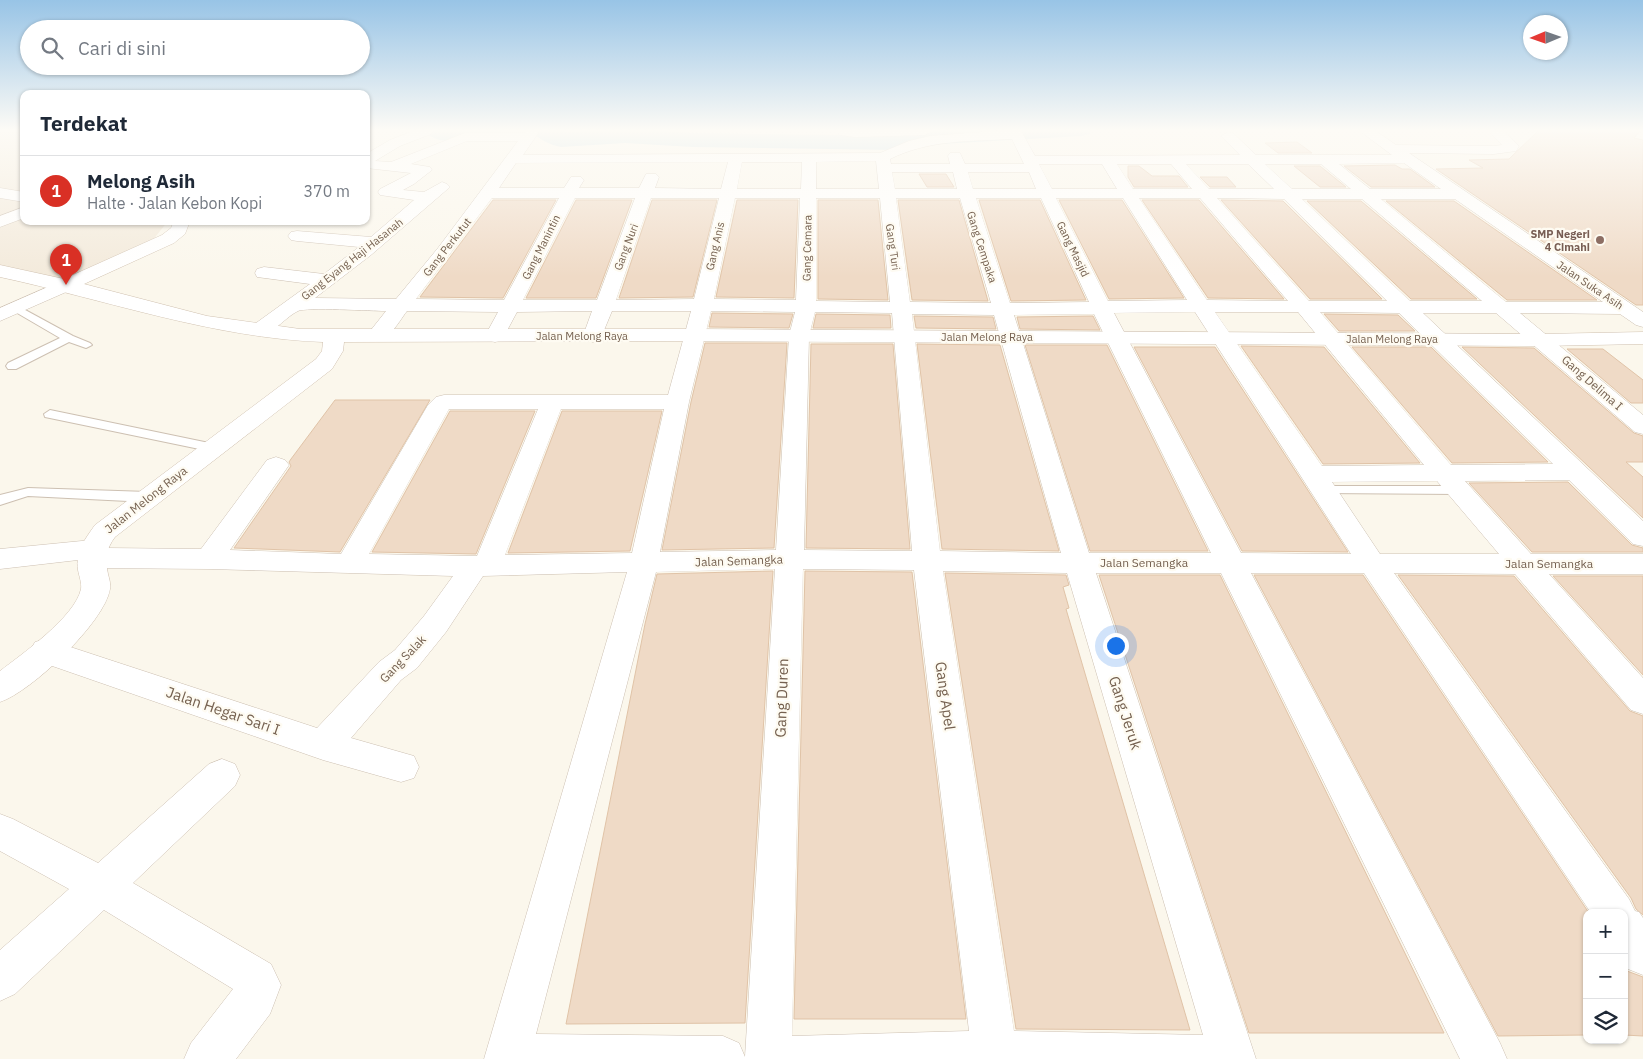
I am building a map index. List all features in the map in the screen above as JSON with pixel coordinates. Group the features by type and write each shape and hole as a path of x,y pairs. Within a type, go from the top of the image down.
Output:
{"street":[{"path":"413,178 380,192 425,197"},
{"name":"Gang Perkutut","path":"377,335 499,178"},
{"name":"Gang Manintin","path":"494,336 576,178"},
{"name":"Gang Nuri","path":"593,336 651,178"},
{"name":"Gang Anis","path":"507,1058 644,564 677,402 731,178"},
{"name":"Gang Cemara","path":"802,322 808,178"},
{"name":"Gang Turi","path":"885,178 902,323"},
{"name":"Gang Cempaka","path":"961,178 1006,323"},
{"name":"Gang Masjid","path":"1039,178 1116,338 1484,1059"},
{"path":"1117,178 1371,562 1611,909"},
{"path":"1191,178 1332,339 1451,481 1643,701"},
{"path":"1272,178 1643,537"},
{"name":"Gang Delima I","path":"1348,178 1643,427"},
{"name":"Jalan Suka Asih","path":"1434,178 1643,321"},
{"name":"Gang Eyang Haji Hasanah","path":"259,330 374,243 425,197 442,187"},
{"path":"0,193 20,196"},
{"path":"488,194 1457,194"},
{"path":"0,222 20,214"},
{"path":"8,312 168,239 179,230 181,225"},
{"path":"353,225 392,228"},
{"path":"297,236 374,243"},
{"name":"Jalan Melong Raya","path":"0,271 66,285 206,322 259,330 332,336 593,336 698,320 1006,323 1116,338 1542,340 1643,338"},
{"path":"264,273 326,280"},
{"path":"294,304 605,305 698,320 902,323 1006,323 1102,308 1202,306 1622,308"},
{"name":"Gang Duren","path":"768,1059 788,559 802,322"},
{"name":"Gang Apel","path":"902,323 927,561 995,1056"},
{"name":"Gang Jeruk","path":"1006,323 1078,563 1232,1059"},
{"name":"Jalan Melong Raya","path":"92,554 105,531 324,364 332,352 334,342 332,336"},
{"name":"Gang Salak","path":"324,745 435,624 481,566 552,402"},
{"path":"349,564 442,403 677,402"},
{"path":"209,558 276,465"},
{"path":"1319,482 1451,481 1576,472"},
{"path":"0,689 46,652 91,604 96,588 92,554"},
{"name":"Jalan Semangka","path":"0,559 92,554 349,564 481,566 644,564 788,559 1078,563 1371,562 1643,564"},
{"name":"Jalan Hegar Sari I","path":"46,652 324,745 401,767"},
{"path":"0,979 100,885 222,775"},
{"path":"0,831 100,885 256,978 259,985 254,998 207,1059"},
{"path":"1628,933 1643,954"},
{"path":"784,1059 995,1056 1232,1059"},
{"path":"507,1058 723,1059"}],"lane":[{"path":"8,312 86,345"},
{"path":"12,366 69,338"},
{"path":"50,414 214,448"},
{"path":"0,500 28,492 148,497"}],"shaded area":[{"path":"0,178 20,178 20,225 165,225 152,241 62,281 0,269"}],"building":[{"path":"922,178 949,178 954,187 927,187"},
{"path":"1129,178 1181,178 1188,187 1134,187"},
{"path":"1201,178 1228,178 1236,187 1210,187"},
{"path":"1309,178 1335,178 1346,187 1320,187"},
{"path":"1360,178 1423,178 1435,187 1371,187"},
{"path":"1450,178 1643,178 1643,305 1636,305"},
{"path":"493,200 556,200 503,298 420,297"},
{"path":"576,200 632,200 596,298 526,298"},
{"path":"652,200 717,200 693,297 619,298"},
{"path":"737,200 798,200 794,298 716,297"},
{"path":"818,200 878,200 888,300 818,299"},
{"path":"898,200 959,200 988,301 912,300"},
{"path":"979,200 1040,200 1086,300 1011,301"},
{"path":"1059,200 1122,200 1184,298 1109,299"},
{"path":"1142,200 1199,200 1284,299 1208,298"},
{"path":"1221,200 1283,201 1382,299 1310,299"},
{"path":"1307,201 1361,201 1477,299 1411,299"},
{"path":"1386,201 1454,201 1597,300 1507,300"},
{"path":"712,313 793,314 789,328 709,327"},
{"path":"816,314 890,315 891,328 813,328"},
{"path":"1324,314 1398,315 1415,331 1339,331"},
{"path":"914,316 993,317 996,329 916,328"},
{"path":"1093,316 1100,330 1020,329 1017,317"},
{"path":"705,343 787,343 774,548 662,550 691,402"},
{"path":"811,344 893,344 910,549 806,548"},
{"path":"917,344 1000,345 1059,551 942,549"},
{"path":"1025,345 1107,345 1208,551 1090,551"},
{"path":"1241,346 1324,347 1420,463 1323,464"},
{"path":"1134,347 1215,347 1348,552 1242,551"},
{"path":"1352,347 1431,347 1548,462 1452,463"},
{"path":"1462,347 1534,348 1634,433 1643,436 1643,462 1626,462 1643,477 1643,518"},
{"path":"1567,349 1603,349 1643,380 1643,403 1631,403"},
{"path":"335,400 430,400 340,552 234,548 291,466 289,462 291,459"},
{"path":"450,411 535,411 476,554 372,552"},
{"path":"562,411 662,411 630,551 508,553"},
{"path":"1568,482 1632,545 1643,548 1643,552 1532,552 1469,483"},
{"path":"773,571 745,1023 566,1024 645,624 657,574"},
{"path":"805,571 912,572 966,1019 794,1019"},
{"path":"945,573 1066,575 1069,585 1063,587 1069,608 1066,609 1190,1030 1016,1029"},
{"path":"1099,575 1220,575 1444,1033 1249,1033"},
{"path":"1254,575 1363,575 1586,909 1583,909 1583,1035 1498,1036"},
{"path":"1398,575 1514,576 1630,711 1643,716 1643,915 1636,909 1631,898"},
{"path":"1553,576 1643,576 1643,675"},
{"path":"1628,971 1643,977 1643,1036 1628,1035"}],"place":[{"name":"SMP Negeri 4 Cimahi","path":"1600,240"},
{"name":"Melong Asih","path":"66,285"}]}
